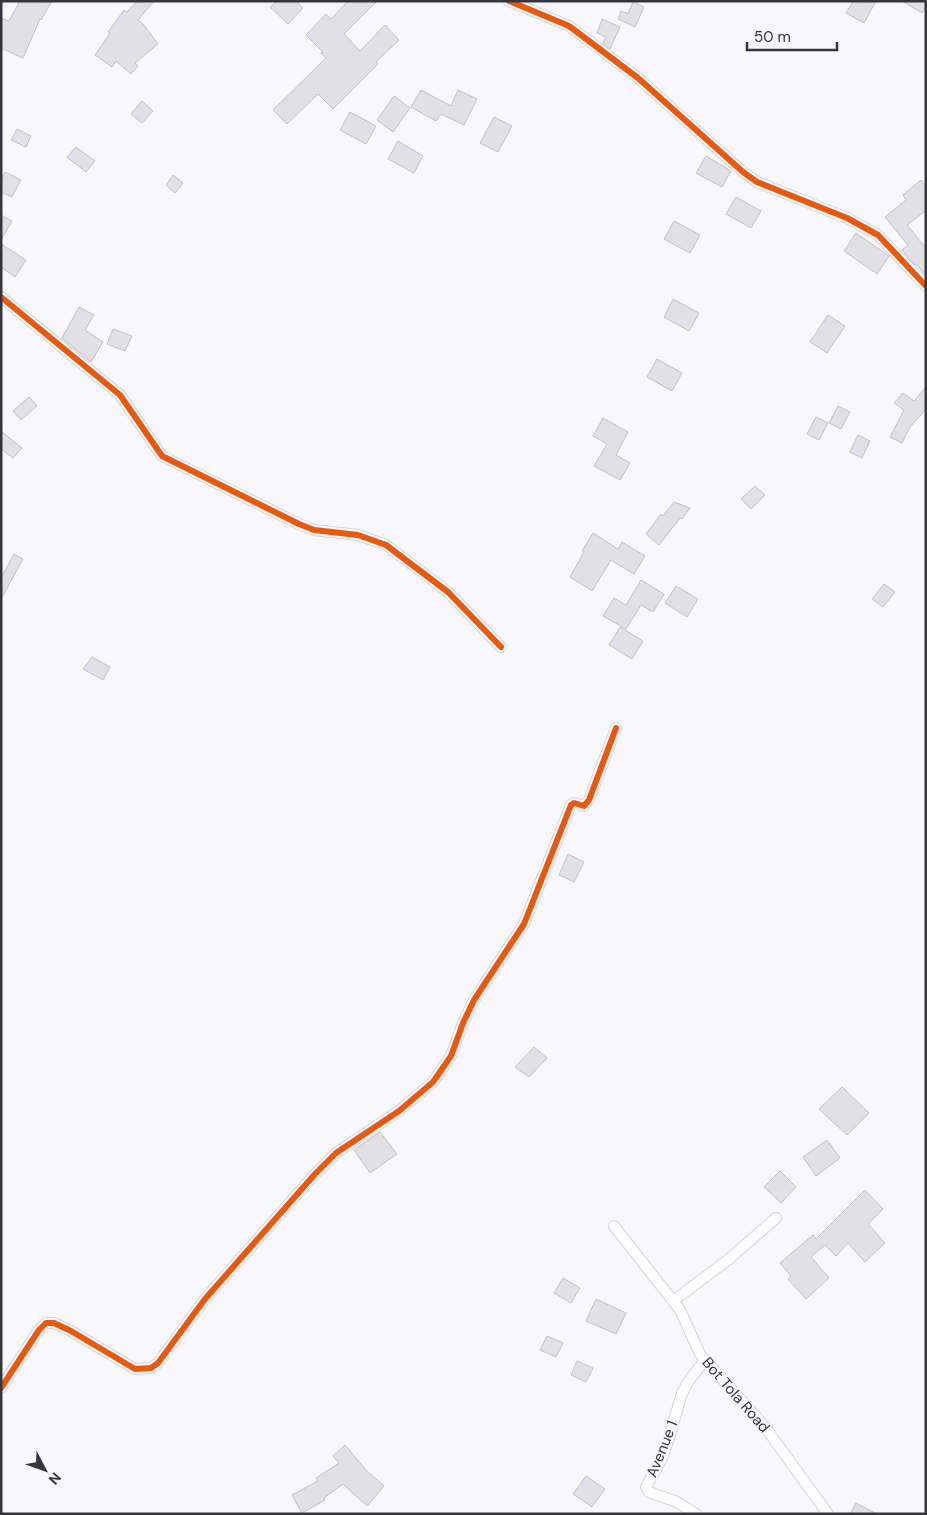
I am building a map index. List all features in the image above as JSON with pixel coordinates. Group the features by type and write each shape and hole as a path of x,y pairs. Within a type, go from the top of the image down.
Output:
{"street":[{"path":"509,1 569,26 638,78 743,172 757,182 847,218 878,235 926,286"},
{"path":"1,297 120,395 162,456 314,530 358,535 386,545 448,592 501,647"},
{"path":"1,1388 46,1322 54,1323 70,1331 134,1369 151,1368 158,1363 205,1299 315,1174 336,1153 399,1111 433,1082 452,1056 463,1023 474,1000 524,924 571,805 574,803 584,806 588,800 616,728"},
{"path":"674,1301 729,1259 776,1218"},
{"name":"Bot Tola Road","path":"614,1226 674,1301 689,1328 695,1346 705,1360 765,1427 828,1514"},
{"name":"Avenue 1","path":"696,1514 677,1502 649,1492 646,1487 663,1456 682,1393 705,1360"}],"building":[{"path":"20,1 52,1 40,19 23,58 1,48 1,18 9,21"},
{"path":"137,1 154,1 138,20 158,44 135,63 138,66 131,74 116,61 112,67 95,55 110,33 108,32 124,10 127,12"},
{"path":"277,1 296,1 303,8 288,24 270,7"},
{"path":"348,1 377,1 344,34 360,51 385,25 399,40 333,109 318,94 287,124 273,110 326,58 321,53 323,52 306,35 326,14 331,19"},
{"path":"853,1 876,1 864,23 846,13"},
{"path":"902,1 926,1 926,6 922,13"},
{"path":"633,2 644,7 635,27 618,19 621,11 628,14"},
{"path":"602,19 620,27 610,49 603,43 606,37 597,33"},
{"path":"421,90 451,106 458,90 477,99 464,125 441,114 436,121 411,107"},
{"path":"394,96 410,108 393,132 377,120"},
{"path":"142,101 153,111 142,123 131,114"},
{"path":"350,112 376,126 366,144 340,130"},
{"path":"494,117 512,126 498,152 480,143"},
{"path":"17,129 31,136 26,147 11,140"},
{"path":"398,141 423,156 414,173 388,159"},
{"path":"76,147 95,161 86,172 67,157"},
{"path":"706,156 731,171 722,187 696,173"},
{"path":"5,172 21,180 12,197 1,192 1,180"},
{"path":"173,175 183,183 175,193 166,185"},
{"path":"921,180 926,186 926,210 907,225 926,248 926,276 902,250 908,245 885,217 906,200 903,195"},
{"path":"736,197 761,211 751,228 726,214"},
{"path":"1,215 12,221 1,240"},
{"path":"674,221 700,235 690,253 664,239"},
{"path":"856,233 889,256 877,274 844,251"},
{"path":"1,244 26,260 15,277 1,267"},
{"path":"673,299 699,313 689,331 664,317"},
{"path":"79,307 94,315 85,330 103,342 91,362 62,338"},
{"path":"828,315 845,326 827,353 810,342"},
{"path":"113,329 132,336 125,351 107,344"},
{"path":"657,359 682,373 672,391 647,377"},
{"path":"926,387 926,409 910,427 902,443 890,437 904,410 894,403 903,393 914,401"},
{"path":"29,397 37,406 21,420 13,411"},
{"path":"838,406 850,412 841,429 829,423"},
{"path":"816,417 828,423 819,440 807,434"},
{"path":"603,418 628,432 616,455 630,463 620,480 594,466 607,444 593,436"},
{"path":"1,431 22,448 13,458 1,449"},
{"path":"858,435 870,441 862,458 850,452"},
{"path":"755,486 765,495 751,509 741,499"},
{"path":"674,502 690,508 659,545 646,534 661,514 663,516"},
{"path":"593,533 618,549 622,542 645,556 634,574 611,560 592,591 570,577"},
{"path":"14,554 23,559 1,599 1,578"},
{"path":"641,580 664,594 653,612 641,605 626,629 603,616 614,598 626,605"},
{"path":"884,584 895,592 883,607 872,599"},
{"path":"676,586 698,599 687,617 665,603"},
{"path":"620,627 643,641 632,659 609,645"},
{"path":"92,657 110,667 103,680 83,669"},
{"path":"568,854 584,862 574,882 559,875"},
{"path":"534,1047 547,1058 529,1077 515,1067"},
{"path":"842,1087 869,1113 847,1135 819,1109"},
{"path":"380,1132 397,1154 370,1173 354,1150"},
{"path":"827,1140 840,1158 816,1176 803,1157"},
{"path":"780,1171 796,1187 781,1203 764,1187"},
{"path":"865,1190 883,1209 868,1224 885,1243 865,1262 848,1243 836,1256 825,1245 811,1257 829,1278 806,1299 788,1279 791,1276 780,1263 813,1235 816,1239"},
{"path":"563,1278 580,1288 571,1303 554,1293"},
{"path":"596,1299 626,1313 616,1334 586,1321"},
{"path":"547,1336 563,1343 556,1357 540,1350"},
{"path":"577,1361 593,1368 586,1382 571,1375"},
{"path":"345,1445 367,1471 384,1486 367,1506 343,1484 324,1498 325,1500 302,1513 292,1495 318,1481 316,1478 339,1463 333,1456"},
{"path":"586,1476 605,1489 592,1507 573,1494"},
{"path":"856,1503 877,1514 850,1514"}],"cycle path":[{"path":"509,1 569,26 638,78 743,172 757,182 847,218 878,235 926,286"},
{"path":"1,297 120,395 162,456 314,530 358,535 386,545 448,592 501,647"},
{"path":"1,1388 39,1330 46,1323 54,1323 71,1331 135,1369 151,1368 158,1363 205,1299 315,1174 336,1153 399,1111 433,1082 451,1056 474,1000 524,924 571,805 574,803 584,806 589,800 616,728"}]}
